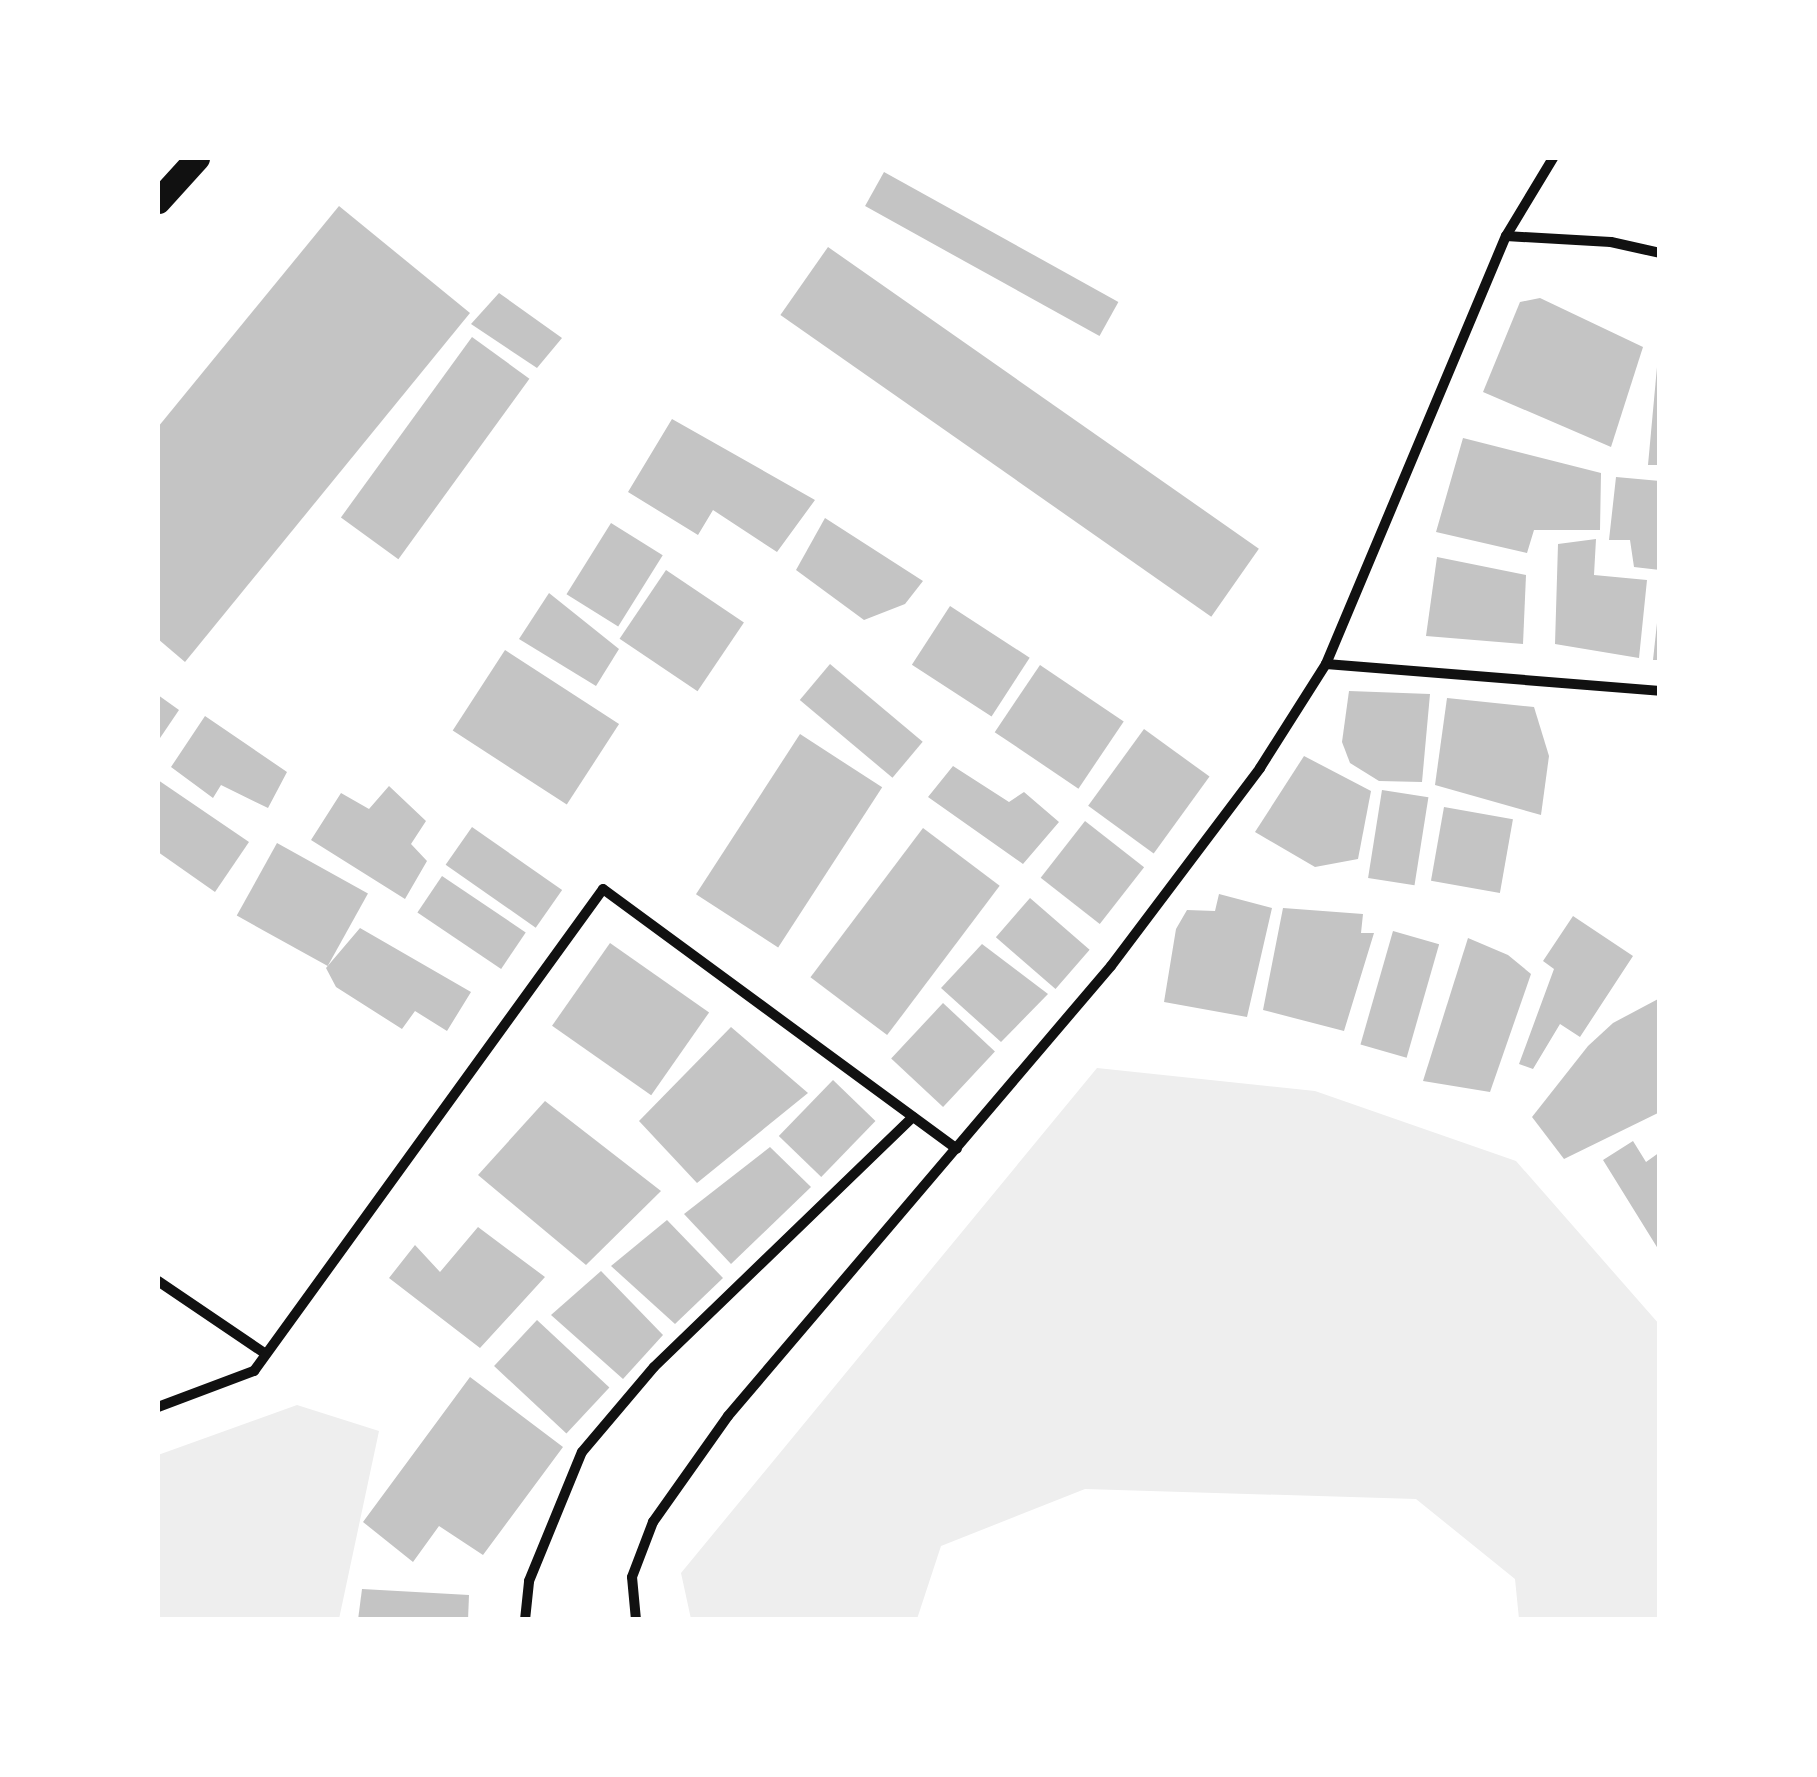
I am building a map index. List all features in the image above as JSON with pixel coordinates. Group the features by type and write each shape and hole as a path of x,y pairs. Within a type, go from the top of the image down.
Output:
{"main road":[{"path":"158,201 197,158"}],"street":[{"path":"636,1620 632,1577 652,1522 728,1416 1111,966 1260,768 1326,664 1506,236 1554,158"},
{"path":"1506,236 1611,242 1660,253"},
{"path":"1326,664 1660,691"},
{"path":"158,1407 254,1370 603,889 957,1149"},
{"path":"525,1620 530,1581 582,1452 654,1367 913,1117"},
{"path":"158,1281 266,1354"}],"shaded area":[{"path":"1097,1068 1315,1091 1516,1161 1659,1324 1659,1619 1519,1619 1515,1579 1416,1499 1085,1489 941,1546 917,1619 691,1619 681,1573"},
{"path":"297,1405 379,1431 339,1619 158,1619 158,1455"}],"building":[{"path":"884,172 1118,302 1099,336 865,206"},
{"path":"339,206 470,313 185,662 158,639 158,427"},
{"path":"828,247 1259,549 1211,617 780,315"},
{"path":"499,293 562,338 537,368 471,324"},
{"path":"1540,298 1643,347 1611,447 1483,392 1520,302"},
{"path":"472,337 529,379 398,559 341,517"},
{"path":"1657,367 1660,465 1648,465"},
{"path":"672,419 815,500 777,552 713,510 698,535 628,492"},
{"path":"1463,438 1601,473 1600,530 1534,530 1527,553 1436,532"},
{"path":"1616,477 1660,481 1660,570 1634,567 1630,540 1609,540"},
{"path":"825,518 923,581 905,604 864,620 796,570"},
{"path":"611,523 663,555 618,627 566,594"},
{"path":"1596,539 1594,575 1647,580 1639,658 1555,644 1558,544"},
{"path":"1437,557 1526,575 1523,644 1426,636"},
{"path":"666,570 744,623 698,691 620,639"},
{"path":"549,593 619,649 596,686 519,639"},
{"path":"950,606 1030,658 992,716 912,665"},
{"path":"1657,623 1660,660 1653,660"},
{"path":"505,650 619,724 567,805 453,731"},
{"path":"830,664 923,742 892,778 800,700"},
{"path":"1040,665 1124,721 1078,789 995,732"},
{"path":"1349,691 1430,694 1422,782 1379,781 1350,763 1342,742"},
{"path":"158,695 179,710 158,741"},
{"path":"1447,698 1534,707 1549,756 1541,815 1435,785"},
{"path":"205,716 287,772 268,808 221,785 213,798 171,767"},
{"path":"1144,729 1210,777 1154,853 1088,806"},
{"path":"800,734 882,787 778,948 696,894"},
{"path":"1304,756 1371,791 1358,859 1315,867 1255,832"},
{"path":"953,766 1009,802 1024,792 1059,822 1023,864 928,797"},
{"path":"158,780 249,842 215,892 158,852"},
{"path":"389,786 426,821 411,844 427,861 405,899 311,840 341,793 369,809"},
{"path":"1382,790 1428,797 1414,885 1368,878"},
{"path":"1444,807 1513,819 1500,893 1431,881"},
{"path":"1085,821 1144,867 1100,924 1041,878"},
{"path":"472,827 562,890 536,928 446,865"},
{"path":"923,828 1000,886 887,1035 810,977"},
{"path":"277,843 368,893 328,966 237,916"},
{"path":"442,876 526,932 501,969 417,912"},
{"path":"1219,894 1272,908 1247,1017 1164,1002 1176,929 1187,910 1215,911"},
{"path":"1030,898 1090,950 1056,989 996,937"},
{"path":"1283,908 1363,914 1361,933 1374,933 1344,1031 1263,1010"},
{"path":"1573,916 1633,956 1580,1037 1560,1024 1533,1069 1519,1064 1554,969 1543,961"},
{"path":"360,928 471,992 447,1031 415,1011 402,1029 336,987 326,968"},
{"path":"1393,931 1439,944 1407,1058 1360,1044"},
{"path":"1468,938 1508,955 1531,974 1490,1092 1423,1081"},
{"path":"610,943 709,1012 651,1095 552,1026"},
{"path":"982,944 1048,994 1001,1042 941,988"},
{"path":"1660,998 1660,1112 1564,1159 1532,1117 1588,1046 1613,1023"},
{"path":"943,1003 995,1051 943,1107 891,1059"},
{"path":"731,1027 808,1093 697,1183 639,1121"},
{"path":"833,1080 875,1121 821,1177 779,1136"},
{"path":"545,1101 661,1191 586,1265 478,1175"},
{"path":"1633,1141 1646,1162 1660,1152 1660,1252 1603,1160"},
{"path":"770,1147 811,1187 731,1264 684,1214"},
{"path":"667,1220 723,1278 675,1324 611,1266"},
{"path":"478,1227 545,1277 480,1348 389,1278 415,1245 440,1272"},
{"path":"601,1271 663,1335 623,1379 551,1315"},
{"path":"537,1320 609,1388 566,1434 494,1366"},
{"path":"470,1377 563,1447 483,1555 439,1526 413,1562 363,1522"},
{"path":"362,1589 469,1595 468,1620 358,1620"}]}
